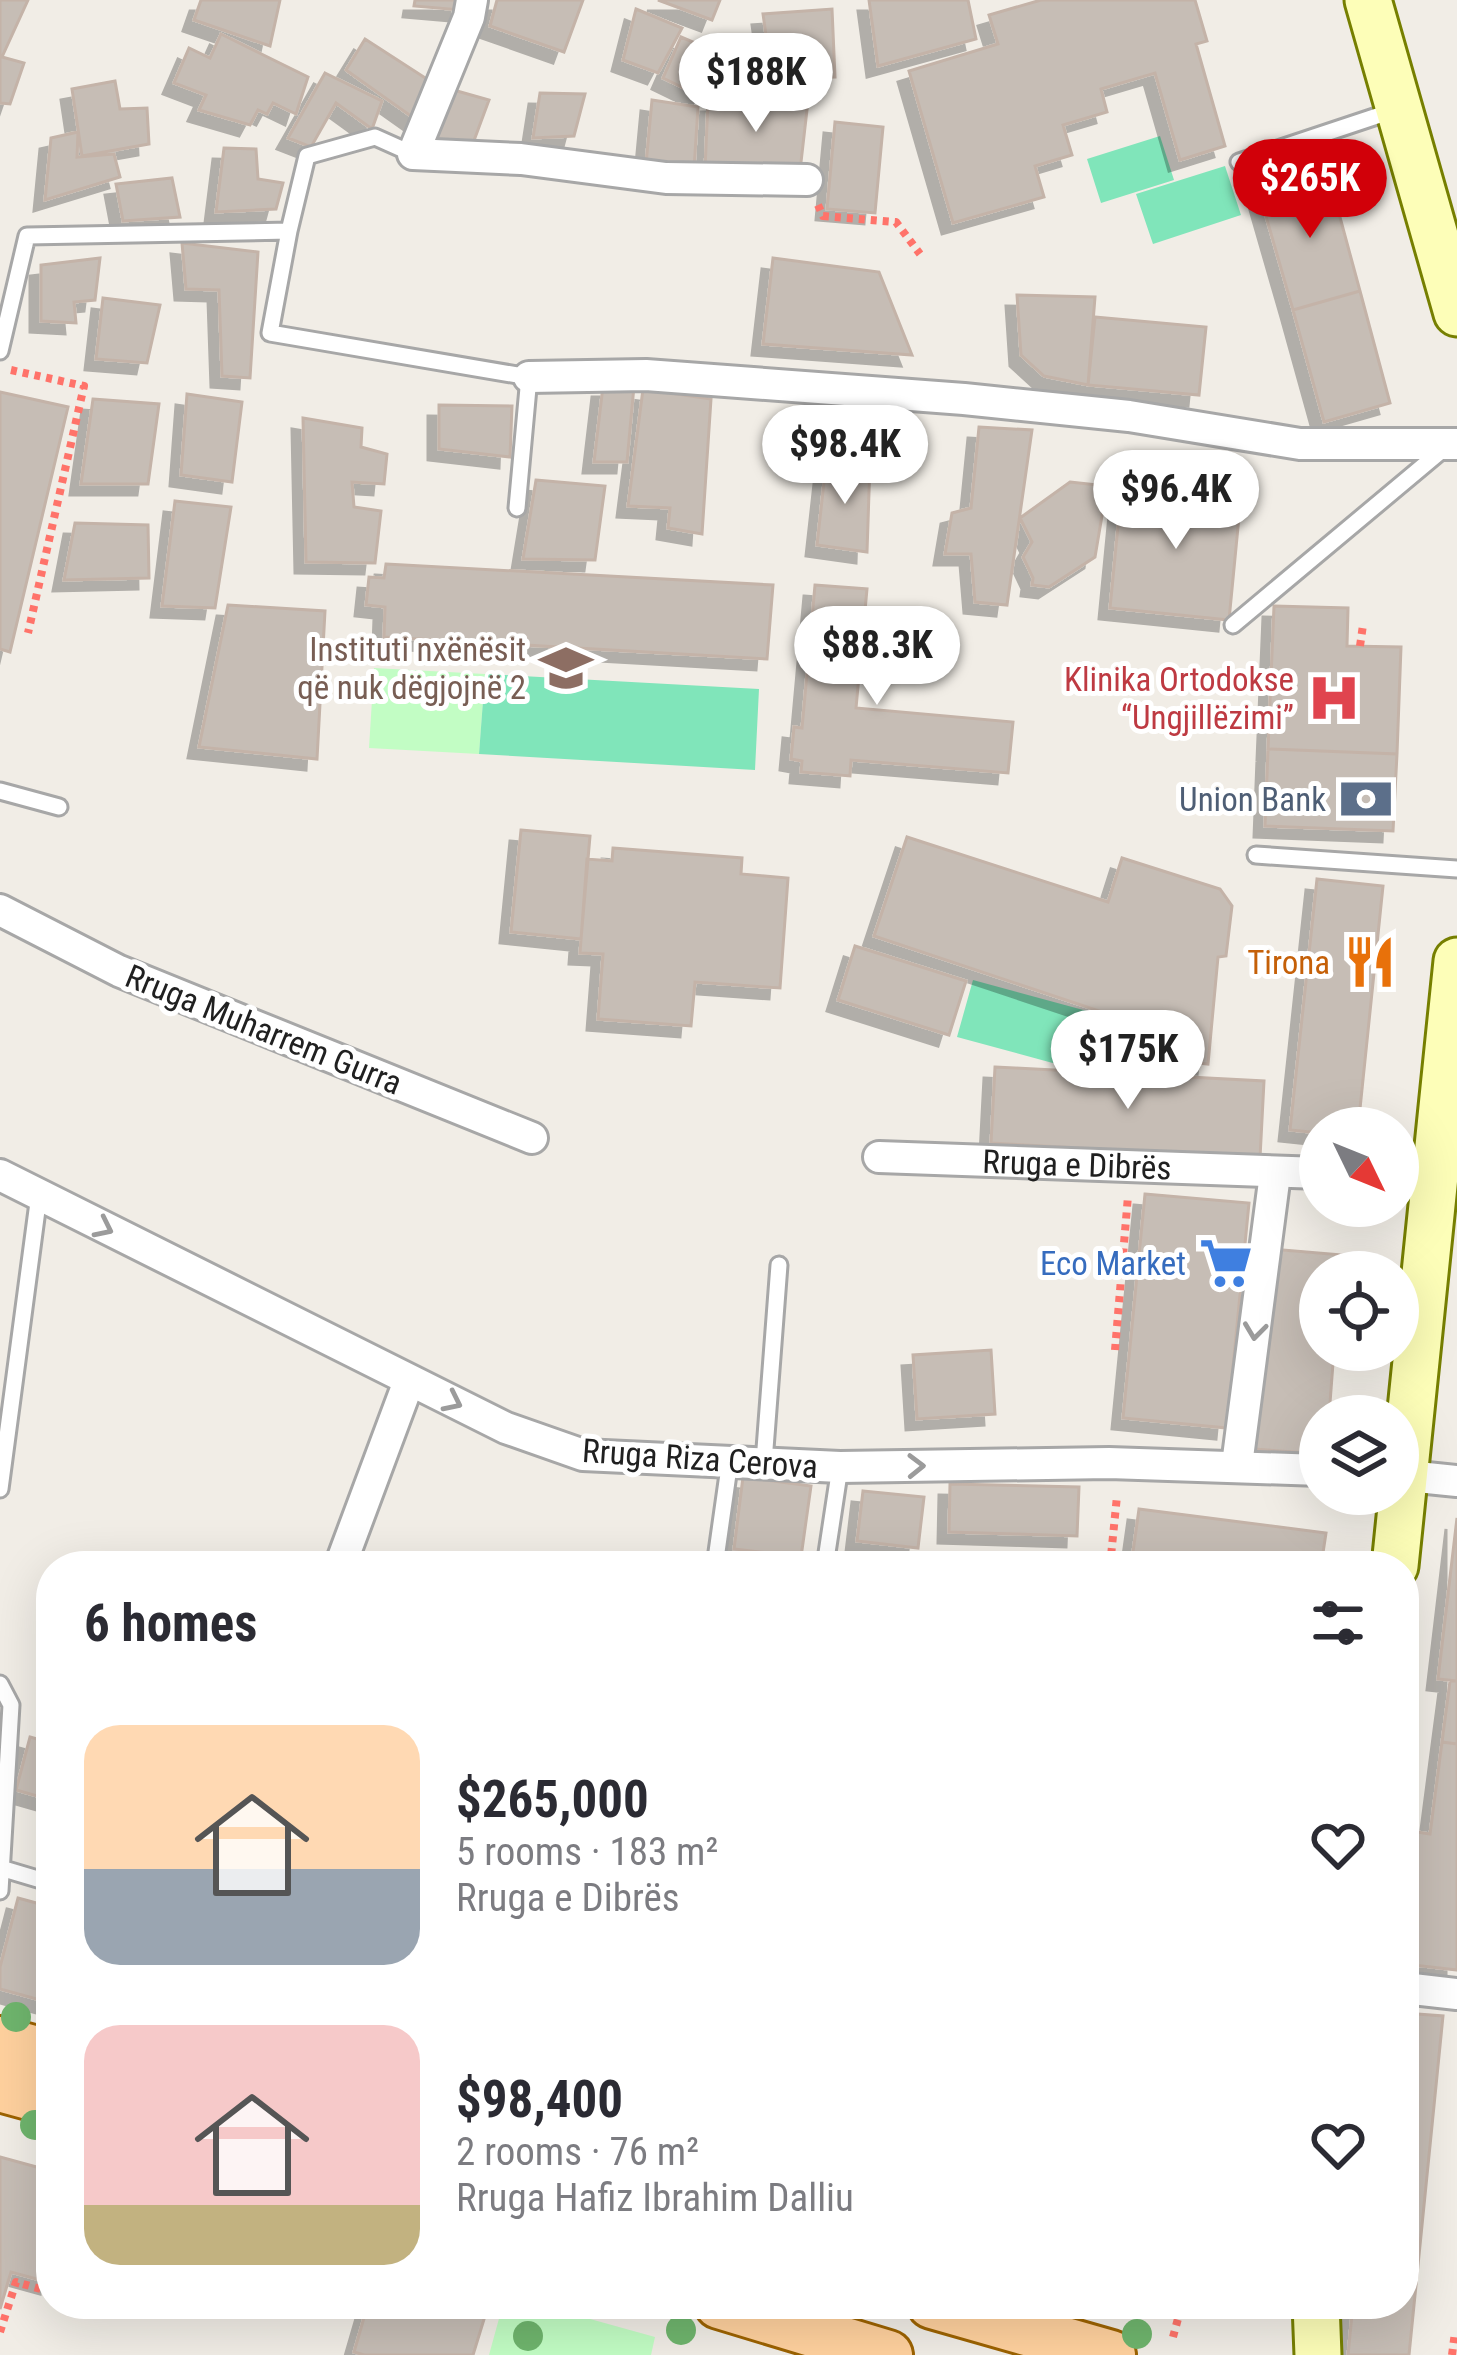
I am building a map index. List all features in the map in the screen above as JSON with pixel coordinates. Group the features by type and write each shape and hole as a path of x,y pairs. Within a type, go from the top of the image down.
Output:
{"main road":[{"path":"1368,0 1457,313"},
{"path":"1410,1395 1457,961"},
{"path":"1396,1551 1399,1515"},
{"path":"0,2041 36,2051"},
{"path":"0,2087 36,2097"},
{"path":"769,2319 888,2355"},
{"path":"1014,2319 1111,2355"}],"street":[{"path":"472,0 413,154 521,159 666,178 807,180"},
{"path":"529,377 646,375 964,399 1129,416 1300,444 1453,444"},
{"name":"Rruga Muharrem Gurra","path":"0,910 119,971 532,1138"},
{"name":"Rruga e Dibrës","path":"879,1156 1299,1173"},
{"path":"1237,1466 1275,1174"},
{"name":"Rruga Riza Cerova","path":"0,1175 506,1428 583,1455 840,1467 1119,1463 1299,1469"},
{"path":"346,1551 409,1381"},
{"path":"1419,1477 1457,1480"},
{"path":"1419,1990 1457,1994"}],"lane":[{"path":"1239,163 1401,108"},
{"path":"413,154 375,137 307,156 270,333 529,377 517,508"},
{"path":"0,351 27,236 289,231"},
{"path":"1233,625 1453,444"},
{"path":"0,791 59,806"},
{"path":"1256,855 1457,869"},
{"path":"0,1489 39,1196"},
{"path":"764,1462 779,1265"},
{"path":"718,1551 730,1460"},
{"path":"827,1551 840,1467"},
{"path":"0,1684 10,1705 0,1891"},
{"path":"4,1869 36,1879"}],"path":[{"path":"807,180 824,216 896,222 920,254"},
{"path":"0,368 85,386 28,633"},
{"path":"1360,646 1363,625"},
{"path":"1115,1350 1131,1167"},
{"path":"1111,1551 1119,1463"},
{"path":"0,2332 16,2282 36,2287"},
{"path":"1173,2337 1178,2319"},
{"path":"1452,2355 1455,2332"}],"green space":[{"path":"1160,136 1174,180 1101,203 1087,159"},
{"path":"1225,166 1241,215 1153,244 1136,194"},
{"path":"374,668 485,674 479,754 369,748"},
{"path":"485,674 759,689 755,770 479,754"},
{"path":"973,980 1098,1014 1082,1071 957,1037"},
{"path":"499,2319 590,2319 655,2337 651,2355 489,2355"}],"building":[{"path":"0,0 28,0 2,57 24,63 10,104 0,103"},
{"path":"201,0 280,0 270,46 194,20"},
{"path":"415,0 461,0 460,10 414,6"},
{"path":"497,0 583,0 564,52 490,26"},
{"path":"658,0 720,0 712,20"},
{"path":"869,0 968,0 976,39 878,66"},
{"path":"1041,0 1195,0 1207,41 1196,44 1225,146 1180,160 1155,73 1101,89 1107,112 1063,125 1072,155 1035,166 1044,197 953,223 909,71 998,44 989,15"},
{"path":"636,9 682,28 658,73 623,60"},
{"path":"832,9 835,77 772,78 763,14"},
{"path":"221,34 308,77 296,114 273,103 267,114 258,110 250,125 199,110 206,95 174,83 189,48 210,58"},
{"path":"681,37 721,54 702,97 663,78"},
{"path":"365,39 430,81 415,119 346,70"},
{"path":"325,73 382,101 372,129 336,103 311,147 288,138"},
{"path":"115,81 120,109 147,108 149,144 82,156 72,89"},
{"path":"450,89 489,100 472,146 430,142"},
{"path":"540,93 585,94 574,136 533,138"},
{"path":"652,100 698,107 694,169 646,164"},
{"path":"708,101 808,101 800,171 705,169"},
{"path":"835,122 883,127 875,213 827,209"},
{"path":"78,132 77,157 114,154 120,177 45,200 51,138"},
{"path":"224,148 256,149 258,179 283,183 276,209 216,212"},
{"path":"1328,173 1360,291 1293,310 1259,192"},
{"path":"172,178 180,217 123,221 116,184"},
{"path":"182,243 258,252 250,378 222,376 219,290 186,289"},
{"path":"100,258 95,300 74,302 76,323 41,321 41,265"},
{"path":"773,258 879,272 912,355 763,344"},
{"path":"1360,291 1390,403 1324,422 1293,310"},
{"path":"1017,295 1095,297 1088,385 1044,376 1021,355"},
{"path":"103,298 160,305 147,363 96,359"},
{"path":"1095,317 1206,327 1199,395 1088,385"},
{"path":"603,386 634,386 627,462 594,462"},
{"path":"643,389 711,399 702,534 668,528 670,508 628,506"},
{"path":"0,392 68,407 10,652 0,649"},
{"path":"187,394 242,402 232,482 181,475"},
{"path":"93,399 159,404 148,484 81,484"},
{"path":"439,405 512,406 510,457 439,449"},
{"path":"303,418 362,428 361,447 387,454 384,484 352,482 354,507 381,511 375,563 306,562"},
{"path":"979,427 1032,430 1007,605 975,602 971,554 945,554 952,513 971,508"},
{"path":"870,463 867,552 817,545 826,464"},
{"path":"536,480 605,486 595,560 523,559"},
{"path":"1070,482 1107,486 1095,557 1049,587 1032,585 1023,557 1032,542 1020,518"},
{"path":"1122,484 1241,496 1229,620 1110,608"},
{"path":"175,501 231,507 215,608 162,606"},
{"path":"75,523 148,525 149,578 64,580"},
{"path":"386,564 773,585 767,659 384,637 385,607 366,605 369,577 384,578"},
{"path":"815,585 867,589 856,708 1013,722 1008,773 851,760 850,776 801,772 802,761 791,759 794,727 802,728"},
{"path":"228,605 325,611 317,759 199,747"},
{"name":"Klinika Ortodokse “Ungjillëzimi”","path":"1274,606 1348,608 1347,646 1401,647 1397,754 1268,749"},
{"path":"1268,749 1397,754 1393,831 1265,826"},
{"path":"521,830 590,836 581,939 511,932"},
{"path":"907,837 1108,902 1122,858 1220,889 1232,906 1226,956 1218,957 1208,1064 1148,1058 1153,1029 874,936"},
{"path":"613,848 742,858 741,874 788,878 780,988 695,982 691,1026 598,1019 603,954 580,953 587,859 612,861"},
{"path":"1317,879 1383,886 1360,1107 1299,1107 1299,1131 1290,1130"},
{"path":"855,946 966,981 949,1035 838,1000"},
{"path":"995,1067 1264,1081 1260,1158 991,1143"},
{"path":"1145,1194 1249,1203 1227,1428 1123,1418"},
{"path":"1271,1249 1299,1251 1299,1371 1332,1371 1331,1395 1299,1395 1299,1452 1254,1449"},
{"path":"991,1350 995,1414 917,1419 913,1355"},
{"path":"743,1477 811,1486 802,1551 734,1549"},
{"path":"950,1484 1079,1487 1077,1536 949,1532"},
{"path":"863,1491 924,1497 918,1548 857,1541"},
{"path":"1139,1509 1326,1533 1323,1551 1133,1551"},
{"path":"1457,1518 1457,1681 1438,1679"},
{"path":"1450,1681 1457,1681 1457,1744 1442,1742"},
{"path":"30,1737 36,1739 36,1796 16,1790"},
{"path":"1442,1742 1457,1744 1457,1970 1419,1966 1419,1832 1430,1834"},
{"path":"18,1898 36,1903 36,1999 0,1989 0,1967"},
{"path":"1419,2014 1443,2016 1419,2255"},
{"path":"0,2157 36,2167 36,2279 11,2272 0,2309"},
{"path":"364,2319 484,2319 473,2355 354,2352"},
{"path":"1352,2319 1413,2319 1409,2355 1348,2355"}],"place":[{"name":"Instituti nxënësit që nuk dëgjojnë 2","path":"566,668"},
{"name":"Klinika Ortodokse “Ungjillëzimi”","path":"1334,698"},
{"name":"Union Bank","path":"1366,799"},
{"name":"Tirona","path":"1370,962"},
{"name":"Eco Market","path":"1226,1263"}]}
